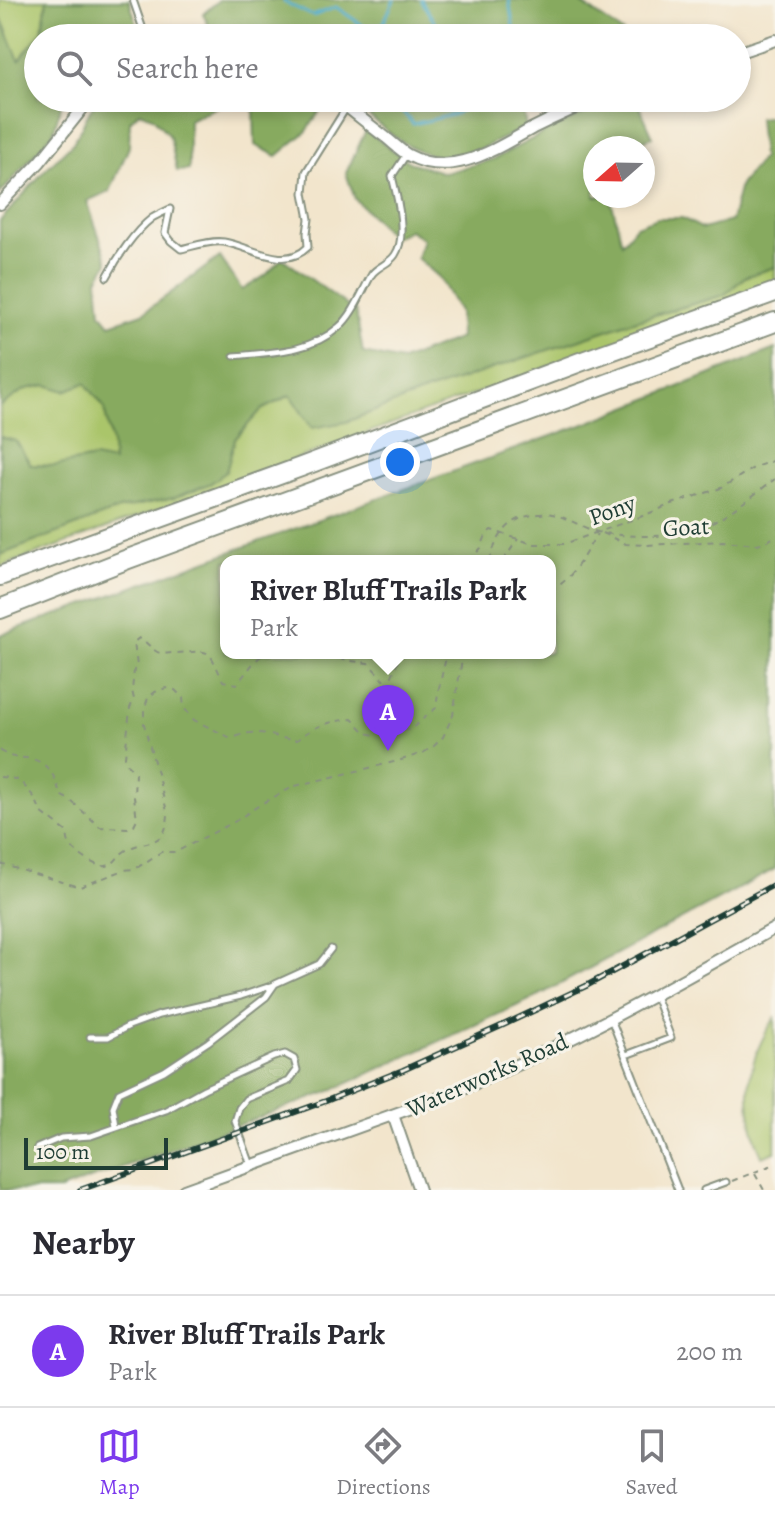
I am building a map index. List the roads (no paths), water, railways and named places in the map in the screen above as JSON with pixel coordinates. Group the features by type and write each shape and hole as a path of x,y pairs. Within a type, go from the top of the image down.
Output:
{"highway":[{"path":"0,576 775,292"},
{"path":"0,609 775,322"}],"street":[{"path":"751,48 775,40"},
{"path":"0,204 40,162 80,112"},
{"path":"353,112 407,154 440,165 475,158 569,112"},
{"name":"Waterworks Road","path":"184,1190 481,1082 655,995 775,928"},
{"path":"393,1115 419,1190"}],"lane":[{"path":"133,0 141,24"},
{"path":"107,277 114,263 141,230 152,219 170,209 165,233 181,249 222,241 271,257 301,255 308,247 309,219 304,193 306,172 344,112"},
{"path":"234,356 296,350 341,326 375,270 387,265 400,244 400,216 392,176 407,154"},
{"path":"90,1037 108,1037 159,1015 241,996 275,984 319,964 331,949"},
{"path":"116,1126 113,1107 119,1092 164,1071 208,1042 266,997 275,984"},
{"path":"626,1055 671,1038 655,995"},
{"path":"611,1018 678,1190"},
{"path":"37,1148 61,1138 91,1136 166,1110 218,1082 285,1054 294,1059 297,1070 289,1081 246,1099 235,1121 251,1166"},
{"path":"704,1190 726,1182"}],"waterway":[{"path":"285,0 313,16 336,7 361,24"},
{"path":"383,24 394,0"},
{"path":"421,0 435,24"},
{"path":"509,0 513,24"},
{"path":"403,112 413,124 458,112"}],"railway":[{"path":"80,1190 403,1070 586,986 775,884"}],"place":[{"name":"River Bluff Trails Park","path":"388,751"}]}
